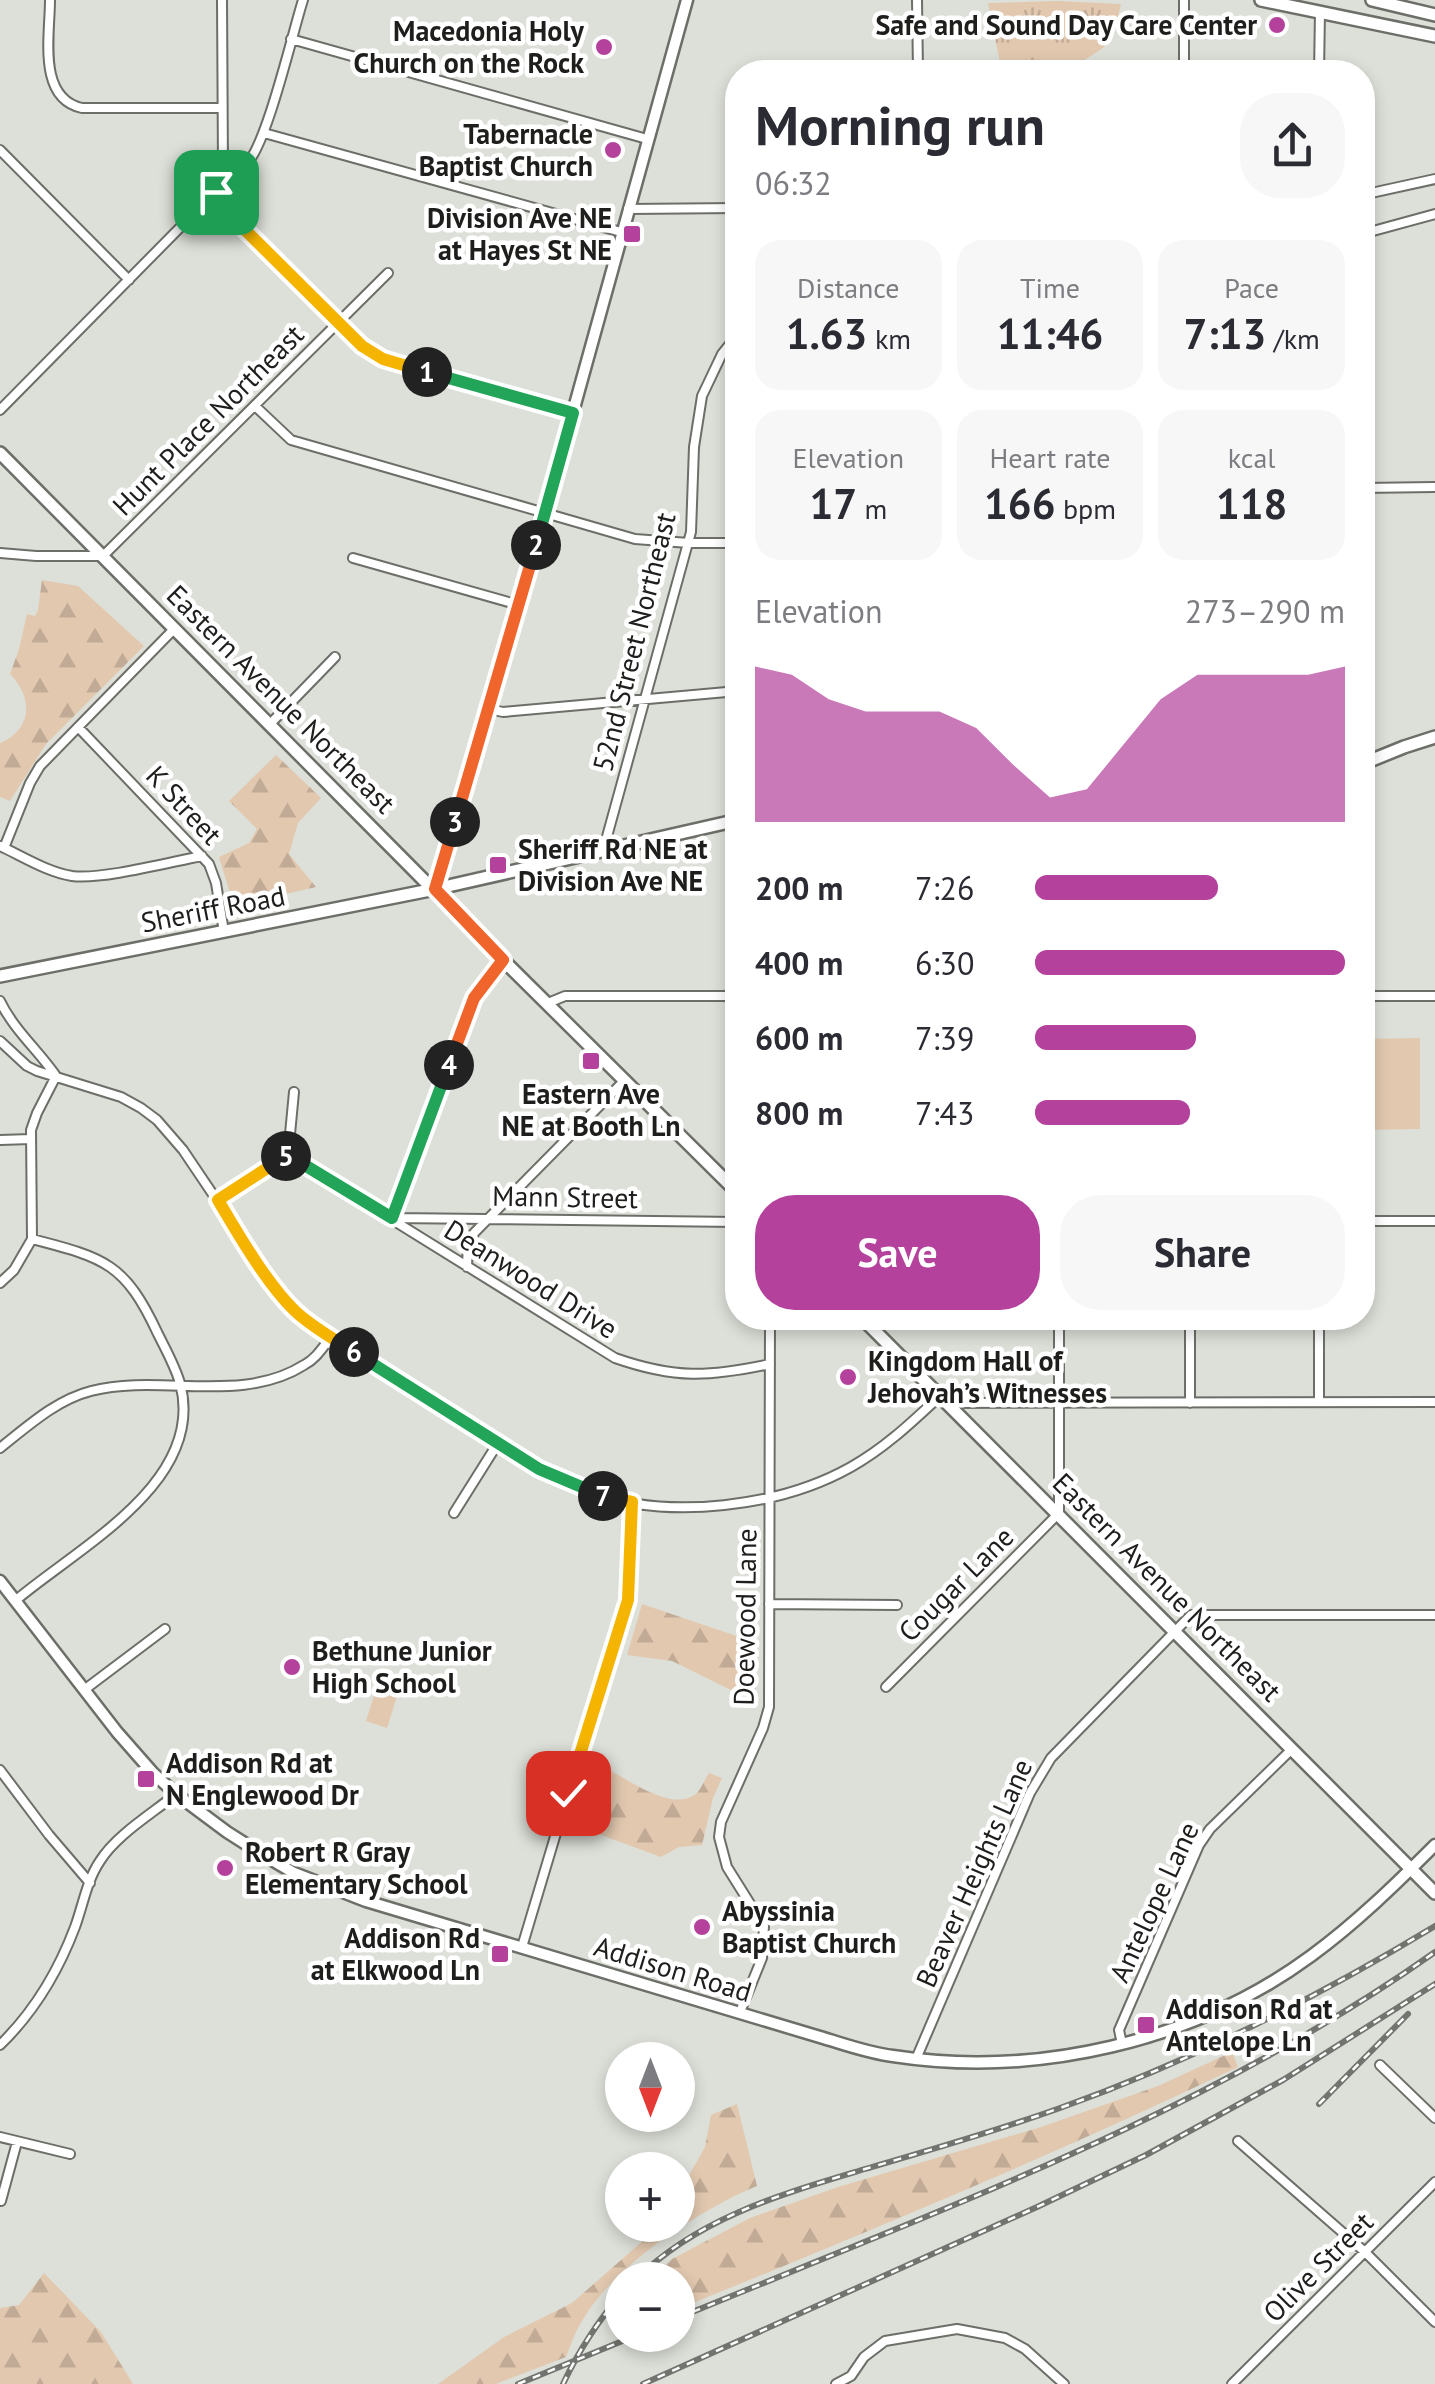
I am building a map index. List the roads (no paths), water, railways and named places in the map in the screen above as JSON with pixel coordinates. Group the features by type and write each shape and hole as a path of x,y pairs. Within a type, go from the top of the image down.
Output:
{"main road":[{"path":"1261,0 1435,36"},
{"path":"1372,0 1435,15"},
{"name":"Eastern Avenue Northeast","path":"0,453 725,1179"},
{"path":"1375,759 1435,741"},
{"name":"Sheriff Road","path":"0,976 435,889 725,825"},
{"name":"Eastern Avenue Northeast","path":"874,1330 1435,1892"}],"street":[{"path":"50,0 50,76 59,97 76,108 222,108"},
{"path":"0,410 212,197 221,183 222,0"},
{"path":"223,168 238,168 256,150 303,0"},
{"path":"435,889 519,606 687,0"},
{"path":"917,0 918,60"},
{"path":"1184,0 1184,60"},
{"path":"1319,60 1320,11"},
{"path":"291,39 648,139"},
{"path":"264,133 621,232"},
{"path":"0,150 129,280"},
{"path":"1375,193 1435,179"},
{"path":"212,197 362,346 383,359 573,413"},
{"path":"628,209 725,208"},
{"path":"1375,230 1435,214"},
{"name":"Hunt Place Northeast","path":"103,556 388,273"},
{"name":"52nd Street Northeast","path":"603,850 689,544 698,416 710,378 725,350"},
{"path":"255,406 291,440 635,538 725,543"},
{"path":"1375,488 1435,487"},
{"path":"0,553 103,556"},
{"path":"353,558 519,606"},
{"path":"175,628 36,772 2,847 74,876 202,856"},
{"path":"270,724 335,657"},
{"path":"489,710 503,712 725,691"},
{"name":"K Street","path":"78,727 202,856 214,875 224,932"},
{"path":"392,1218 474,998 503,960"},
{"path":"548,1003 565,996 725,996"},
{"path":"1375,996 1435,996"},
{"path":"0,1001 56,1076"},
{"path":"0,1041 37,1072 121,1097 149,1113 177,1142 290,1306 330,1337 539,1469 595,1494 632,1502 706,1506 770,1498 850,1468 944,1400 1435,1402"},
{"path":"0,1283 14,1270 32,1239 33,1122 56,1076"},
{"path":"467,1266 468,1241 475,1232 625,1080"},
{"path":"218,1200 288,1155 294,1092"},
{"path":"0,1140 32,1139"},
{"name":"Deanwood Drive","path":"288,1155 615,1358 674,1374 720,1374 770,1364"},
{"name":"Mann Street","path":"392,1218 725,1222"},
{"path":"1375,1221 1435,1221"},
{"path":"15,1601 114,1523 156,1483 180,1440 182,1416 180,1386 144,1304 131,1284 104,1262 32,1239"},
{"name":"Doewood Lane","path":"740,2012 762,1958 764,1926 726,1867 719,1837 769,1706 770,1330"},
{"path":"1058,1513 1059,1330"},
{"path":"1190,1330 1190,1403"},
{"path":"1318,1330 1318,1402"},
{"path":"0,1448 46,1412 80,1394 133,1385 246,1384 272,1379 304,1365 330,1337"},
{"path":"454,1512 498,1443"},
{"path":"522,1948 626,1610 632,1502"},
{"name":"Cougar Lane","path":"886,1686 1058,1513"},
{"name":"Addison Road","path":"0,1581 134,1753 176,1794 227,1832 294,1872 366,1901 872,2052 916,2059 1040,2058 1122,2044 1198,2020 1262,1988 1308,1959 1435,1844"},
{"path":"769,1604 897,1604"},
{"path":"1174,1631 1191,1615 1435,1615"},
{"path":"84,1690 164,1629"},
{"name":"Beaver Heights Lane","path":"916,2059 1042,1770 1174,1631"},
{"name":"Antelope Lane","path":"1122,2044 1119,2030 1199,1845 1210,1829 1292,1749"},
{"path":"0,1770 90,1883"},
{"path":"0,2045 46,1989 98,1864 110,1848 176,1794"},
{"path":"1380,2064 1435,2118"},
{"path":"0,2137 70,2154"},
{"path":"1,2201 18,2142"},
{"path":"1238,2142 1365,2252 1435,2322"},
{"name":"Olive Street","path":"1232,2384 1435,2182"},
{"path":"836,2384 851,2376 864,2357 885,2341 957,2329 1005,2338 1026,2350 1064,2384"}],"railway":[{"path":"655,2262 686,2240 743,2210 1036,2116 1158,2070 1299,2003 1435,1926"},
{"path":"695,2311 970,2198 1162,2111 1256,2063 1435,1952"},
{"path":"643,2384 1146,2155 1283,2080 1435,1984"},
{"path":"1319,2104 1408,2014"},
{"path":"563,2384 605,2314"},
{"path":"518,2384 605,2348"}],"place":[{"name":"Safe and Sound Day Care Center","path":"1277,25"},
{"name":"Macedonia Holy Church on the Rock","path":"604,47"},
{"name":"Tabernacle Baptist Church","path":"613,150"},
{"name":"Division Ave NE at Hayes St NE","path":"632,234"},
{"name":"Sheriff Rd NE at Division Ave NE","path":"498,865"},
{"name":"Eastern Ave NE at Booth Ln","path":"591,1061"},
{"name":"Kingdom Hall of Jehovah’s Witnesses","path":"848,1377"},
{"name":"Bethune Junior High School","path":"292,1667"},
{"name":"Addison Rd at N Englewood Dr","path":"146,1779"},
{"name":"Robert R Gray Elementary School","path":"225,1868"},
{"name":"Abyssinia Baptist Church","path":"702,1927"},
{"name":"Addison Rd at Elkwood Ln","path":"500,1954"},
{"name":"Addison Rd at Antelope Ln","path":"1146,2025"}]}
